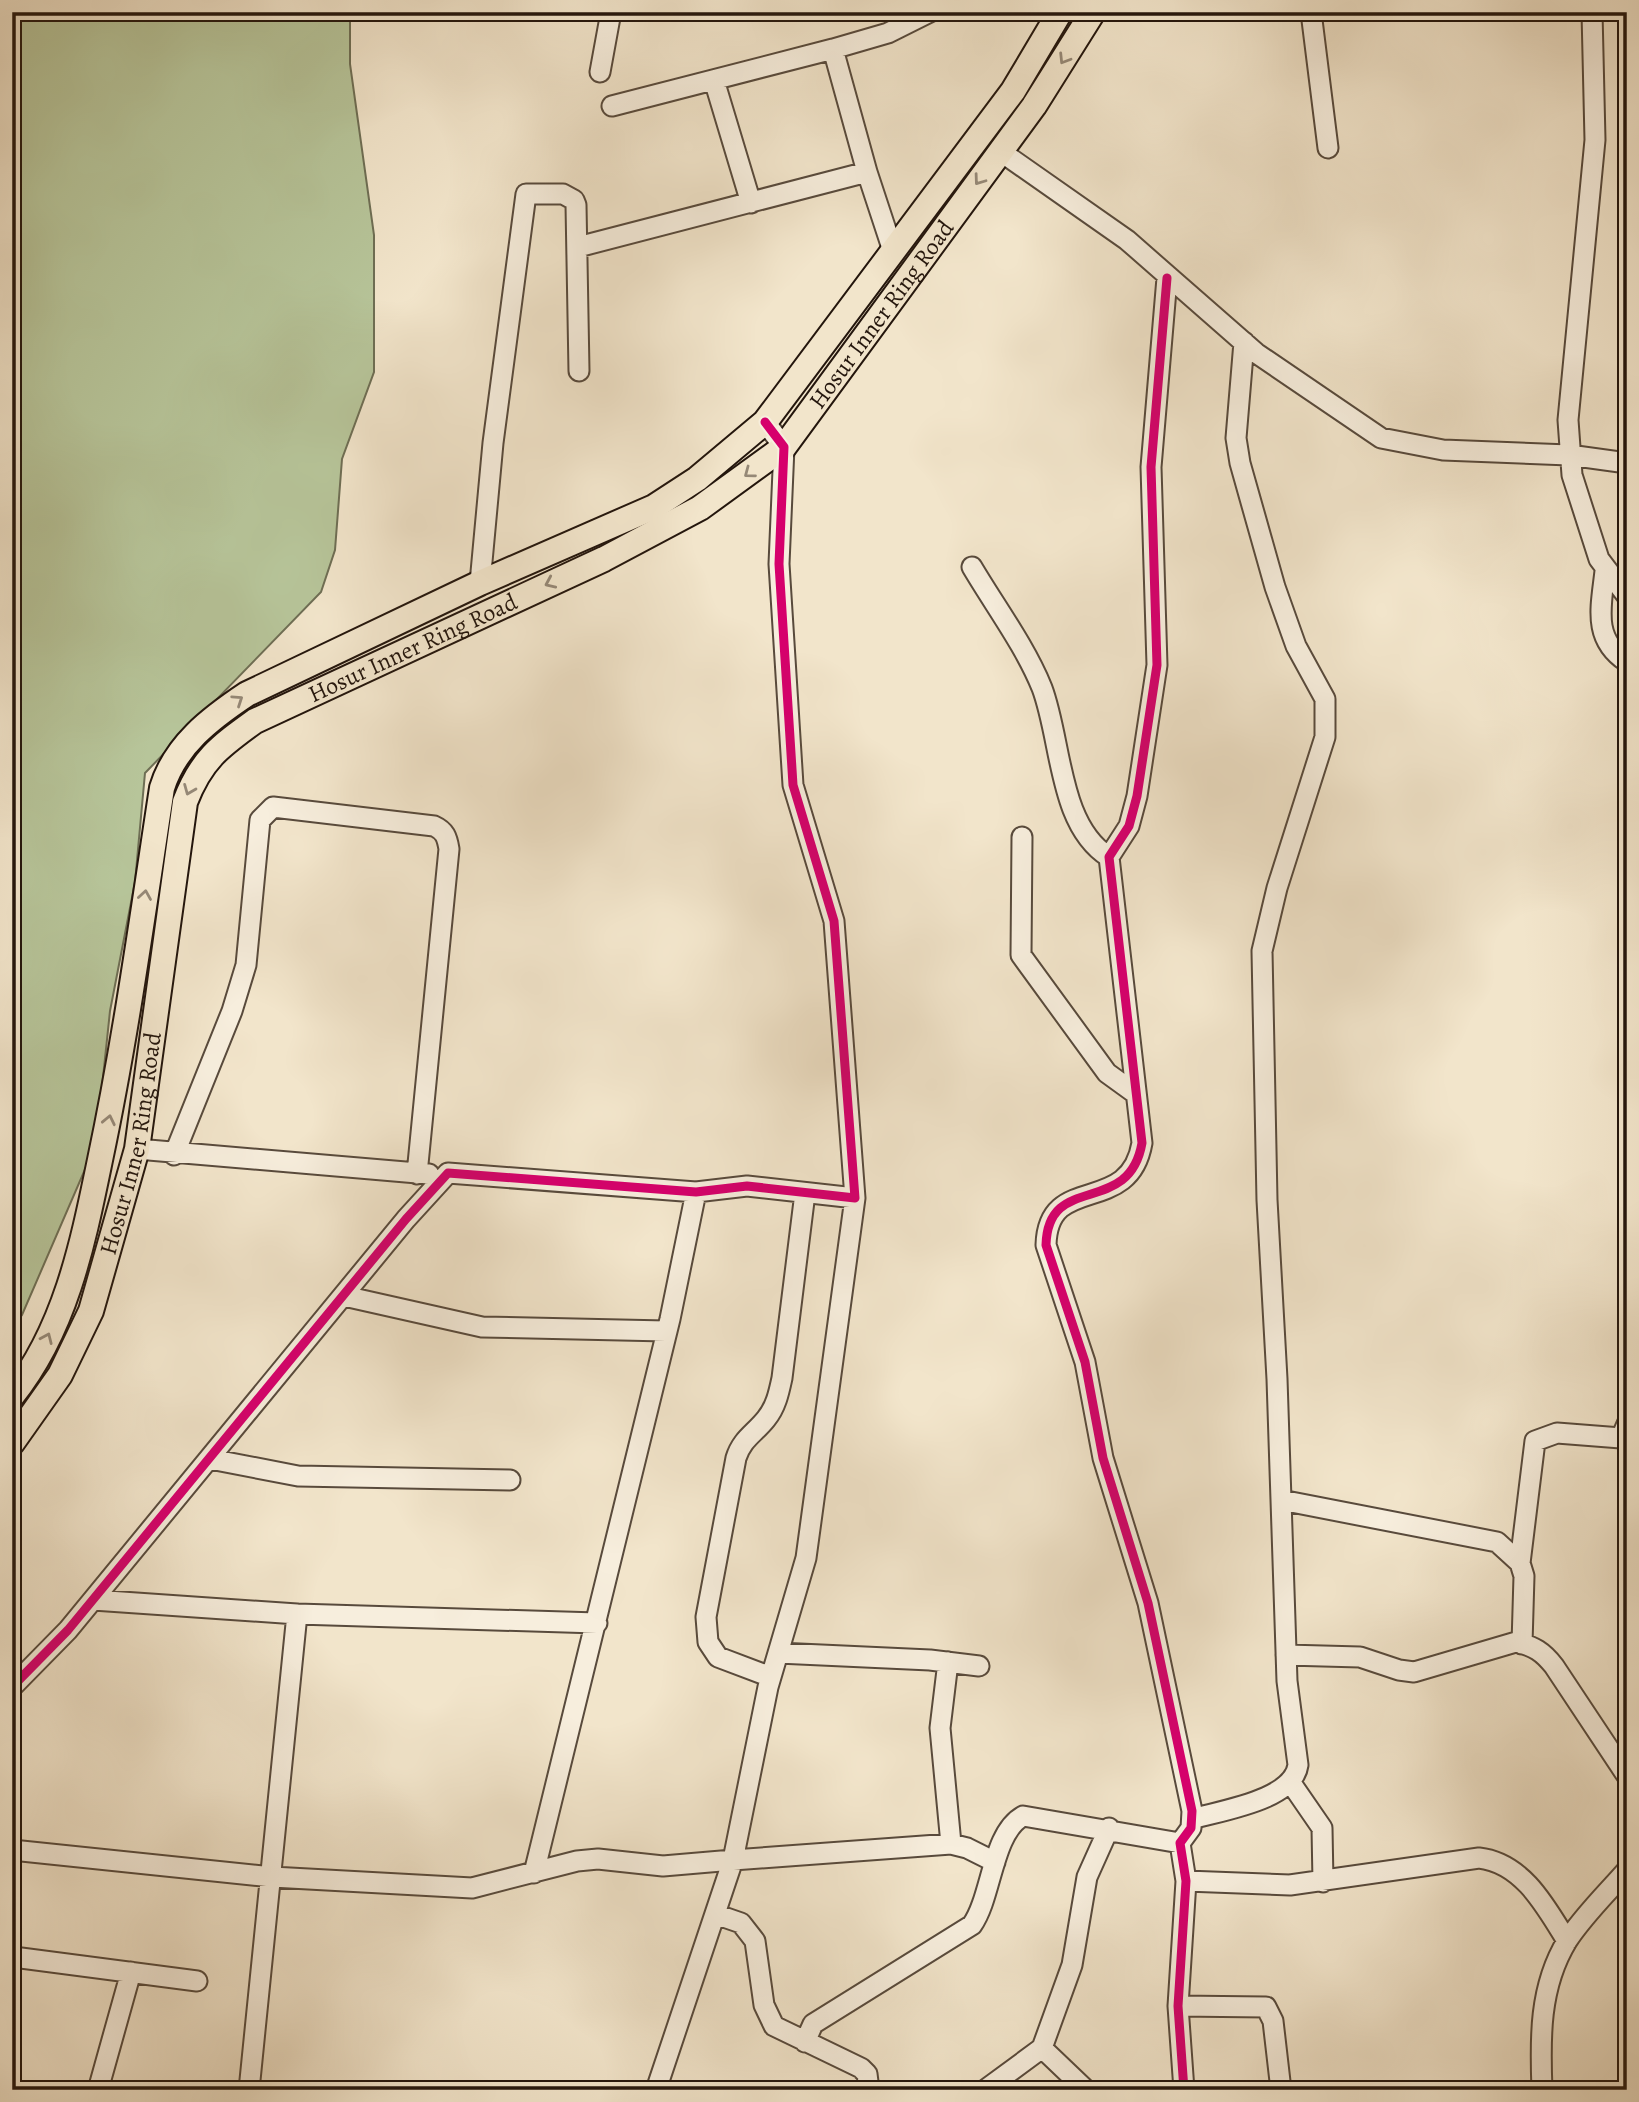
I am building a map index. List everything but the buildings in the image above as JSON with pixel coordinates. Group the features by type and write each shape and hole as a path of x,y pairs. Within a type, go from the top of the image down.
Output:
{"main road":[{"name":"Hosur Inner Ring Road","path":"12,1396 41,1351 72,1282 114,1098 162,789 177,754 215,716 247,694 480,583 654,507 697,479 765,422 1013,91 1060,12"},
{"name":"Hosur Inner Ring Road","path":"12,1443 60,1375 91,1311 138,1149 185,802 197,772 218,748 255,721 604,559 721,494 784,447 1034,106 1093,12"}],"street":[{"path":"600,72 611,12"},
{"path":"612,106 888,33 930,12"},
{"path":"1311,12 1328,148"},
{"path":"1592,12 1595,140 1568,421 1569,455 1576,487 1605,571 1627,596"},
{"path":"833,49 867,172 893,251"},
{"path":"714,80 751,203"},
{"path":"1000,151 1127,240 1167,278 1244,342 1381,438 1443,450 1569,455 1627,463"},
{"path":"578,247 867,172"},
{"path":"480,583 493,443 526,194 563,194 574,200 578,247 579,371"},
{"path":"1167,278 1150,467 1157,665 1138,796 1129,826 1109,857 1142,1143 1139,1160 1131,1174 1108,1190 1063,1204 1046,1227 1046,1245 1085,1362 1103,1458 1148,1603 1192,1819 1191,1828 1180,1843 1186,1881 1178,2006 1184,2090"},
{"path":"1192,1819 1269,1795 1291,1783 1296,1777 1298,1765 1286,1656 1267,1200 1262,951 1277,888 1325,737 1327,721 1325,699 1296,646 1275,587 1240,463 1236,438 1244,342"},
{"path":"656,2090 733,1860 771,1676 806,1558 855,1198 834,921 793,785 779,564 784,447 765,422"},
{"path":"972,567 1042,688 1076,822 1095,848 1109,857"},
{"path":"1605,571 1600,620 1602,635 1616,655 1627,662"},
{"path":"174,1154 243,975 260,820 273,807 433,825 442,830 447,839 449,849 417,1174"},
{"path":"1022,837 1021,956 1107,1073 1136,1094"},
{"path":"138,1149 417,1174 448,1172 696,1192 747,1186 855,1198"},
{"path":"12,1687 93,1600 448,1172"},
{"path":"534,1872 597,1623 696,1192"},
{"path":"771,1676 718,1657 712,1651 706,1617 736,1458 741,1443 767,1419 776,1403 782,1378 805,1193"},
{"path":"344,1296 482,1326 666,1331"},
{"path":"1522,1644 1524,1576 1520,1563 1535,1441 1557,1433 1621,1438 1627,1423"},
{"path":"210,1459 298,1476 510,1480"},
{"path":"1281,1500 1497,1542 1520,1563"},
{"path":"93,1600 297,1614 597,1623"},
{"path":"249,2090 297,1614"},
{"path":"1286,1656 1360,1657 1399,1671 1415,1672 1516,1642 1542,1651 1555,1666 1627,1776"},
{"path":"778,1653 948,1662 979,1667"},
{"path":"948,1662 940,1728 951,1844"},
{"path":"1291,1783 1322,1828 1323,1882"},
{"path":"805,2042 813,2024 972,1925 979,1915 995,1862 1013,1822 1026,1814 1180,1843"},
{"path":"985,2090 1042,2048 1072,1965 1087,1877 1109,1828"},
{"path":"12,1850 272,1877 472,1888 577,1861 598,1859 663,1866 951,1844 967,1848 995,1862"},
{"path":"1186,1881 1290,1885 1479,1858 1500,1864 1538,1893 1567,1941"},
{"path":"1542,2090 1542,2017 1549,1983 1567,1941 1627,1870"},
{"path":"715,1914 741,1923 749,1929 755,1941 761,1992 769,2018 775,2026 861,2068 867,2074 869,2090"},
{"path":"21,1958 197,1981"},
{"path":"98,2090 131,1972"},
{"path":"1178,2006 1266,2007 1273,2021 1281,2090"},
{"path":"1042,2048 1086,2090"}],"green space":[{"path":"12,12 350,12 350,64 374,235 374,372 342,459 335,550 321,592 145,773 135,882 110,1011 96,1144 22,1315 12,1328"}],"cycle path":[{"path":"1167,278 1151,467 1157,665 1137,796 1129,826 1109,857 1142,1143 1134,1166 1122,1180 1060,1208 1050,1222 1046,1245 1085,1362 1103,1458 1148,1603 1192,1811 1191,1828 1180,1843 1186,1881 1178,2006 1184,2090"},
{"path":"12,1687 68,1630 406,1219 448,1173 696,1192 747,1186 855,1198 834,921 793,785 779,564 784,447 765,422"}]}
